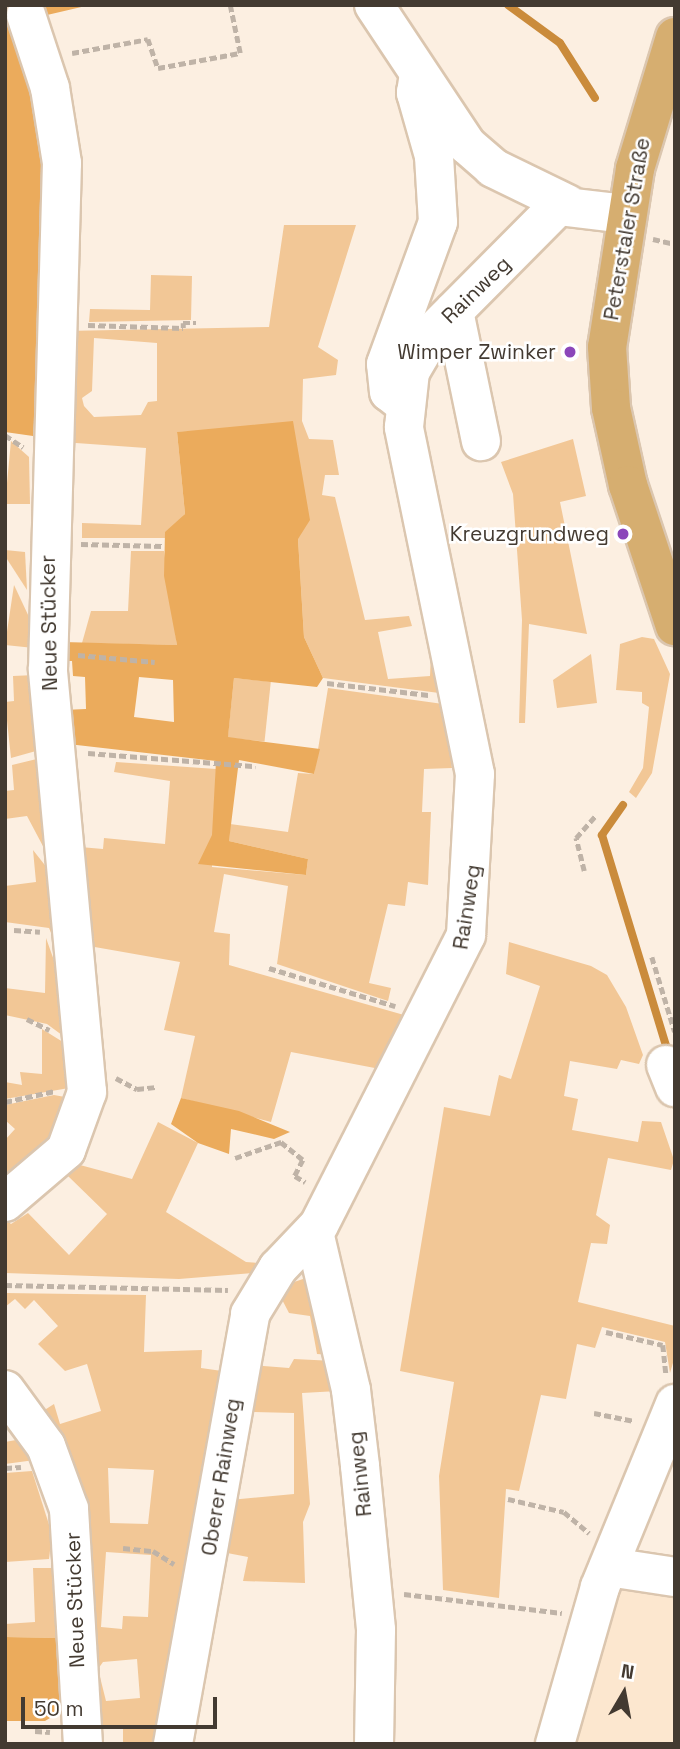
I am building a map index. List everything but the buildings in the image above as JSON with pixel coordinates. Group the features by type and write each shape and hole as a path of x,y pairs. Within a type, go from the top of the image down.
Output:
{"main road":[{"name":"Peterstaler Straße","path":"675,37 625,215 608,328 611,408 641,531 675,626"}],"street":[{"path":"374,5 417,80 477,156 567,204 625,215"},
{"name":"Neue Stücker","path":"5,1202 65,1150 83,1112 87,1064 48,670 48,544 62,163 40,58 26,15"},
{"path":"403,402 388,392 386,364 438,218 435,156 417,80"},
{"name":"Rainweg","path":"374,1744 376,1630 359,1454 351,1390 314,1232 424,1018 463,950 471,899 477,795 464,709 403,402 423,346 454,311 567,204"},
{"path":"454,311 481,440"},
{"name":"Oberer Rainweg","path":"173,1744 247,1324 266,1284 314,1232"},
{"name":"Neue Stücker","path":"5,1390 46,1446 69,1509 83,1744"},
{"path":"555,1744 613,1558 670,1393"},
{"path":"613,1558 675,1577"}],"path":[{"path":"40,58 148,39 158,68 240,53 230,5"},
{"path":"56,324 183,328 183,323 196,323"},
{"path":"48,544 162,545"},
{"path":"48,670 67,669 69,654 155,662"},
{"path":"327,683 443,697 446,710 464,709"},
{"path":"56,750 255,766"},
{"path":"584,871 576,838 595,816"},
{"path":"652,957 672,1061"},
{"path":"269,968 424,1018"},
{"path":"87,1064 108,1066 136,1089 155,1087"},
{"path":"235,1158 281,1142 303,1160 295,1176 308,1184"},
{"path":"5,1285 234,1290"},
{"path":"606,1332 663,1345 670,1393"},
{"path":"508,1500 564,1512 613,1558"},
{"path":"395,1593 576,1615"}],"shaded area":[{"path":"5,5 90,5 17,22 54,165 33,436 5,432"},
{"path":"284,225 356,225 318,347 338,360 336,375 303,379 302,421 309,439 333,440 339,475 325,475 322,495 335,497 365,620 409,616 412,626 378,632 388,679 430,676 431,653 447,694 323,678 304,637 298,539 219,430 177,432 185,514 165,538 82,538 82,523 141,525 146,448 62,442 74,422 65,331 269,327","holes":["94,338 157,343 157,401 148,402 141,415 94,417 84,406 82,398 92,391"]},
{"path":"151,275 192,276 191,320 89,322 90,309 150,310"},
{"path":"293,421 310,520 298,539 304,637 323,678 317,687 234,678 228,737 320,749 314,774 239,760 229,841 308,859 306,875 198,864 212,835 216,761 68,744 63,710 86,709 85,677 73,676 72,661 62,661 63,642 177,645 164,576 165,532 185,514 177,432","holes":["139,677 173,680 174,722 134,717"]},
{"path":"573,439 586,496 560,502 587,634 529,624 525,723 519,723 522,620 513,494 501,462"},
{"path":"11,441 29,457 30,504 5,504"},
{"path":"5,550 25,552 27,590 5,556"},
{"path":"131,551 164,551 177,645 82,643 91,611 128,611"},
{"path":"14,585 29,617 34,648 5,645"},
{"path":"642,637 654,639 670,674 652,773 636,798 629,792 643,768 649,707 642,703 642,692 616,690 620,644"},
{"path":"591,654 597,703 557,708 553,680"},
{"path":"35,675 36,751 11,758 5,702 14,701 13,676"},
{"path":"234,678 271,682 265,742 228,738"},
{"path":"328,688 443,704 452,768 424,769 422,812 431,812 428,885 408,882 405,906 388,904 369,983 391,988 388,1001 277,964 288,886 224,874 214,932 230,934 229,965 404,1015 408,1024 380,1069 291,1052 271,1122 181,1098 195,1036 164,1030 180,962 89,946 80,847 103,849 104,838 165,844 170,781 114,772 116,762 216,769 212,867 306,875 308,859 229,841 230,824 288,832 298,773 314,774"},
{"path":"45,757 54,867 27,816 5,819 5,791 14,790 12,765"},
{"path":"33,850 55,878 62,959 49,928 5,922 5,886 36,882"},
{"path":"46,938 56,966 64,968 70,1041 47,1024 5,1015 5,988 45,993"},
{"path":"509,942 591,966 607,975 626,1007 643,1055 639,1064 621,1060 617,1069 570,1061 564,1096 578,1099 572,1130 638,1142 642,1121 661,1122 674,1160 671,1170 608,1158 596,1215 610,1225 607,1244 591,1243 578,1302 675,1326 675,1356 670,1373 665,1342 602,1327 595,1348 577,1344 566,1399 541,1395 519,1491 506,1489 499,1598 443,1590 439,1476 454,1382 400,1371 444,1107 490,1116 499,1075 511,1079 540,986 506,974"},
{"path":"42,1029 71,1047 69,1088 5,1099 5,1082 22,1085 20,1072 42,1074"},
{"path":"54,1095 65,1097 48,1145 5,1186 5,1140 15,1129 5,1120 5,1105"},
{"path":"181,1098 239,1111 290,1132 274,1139 231,1129 229,1154 198,1143 171,1124"},
{"path":"158,1122 198,1143 166,1212 246,1262 258,1263 253,1273 179,1279 5,1273 5,1219 11,1224 28,1213 69,1255 107,1214 68,1176 80,1165 132,1179"},
{"path":"303,1279 314,1287 332,1355 317,1354 310,1316 289,1313 276,1288"},
{"path":"5,1293 146,1295 144,1352 202,1350 201,1368 222,1371 161,1744 123,1744 123,1726 96,1727 43,1411 54,1404 60,1424 101,1411 87,1364 65,1371 38,1344 58,1326 34,1300 25,1309 15,1299 5,1307","holes":["108,1468 154,1470 148,1524 110,1523","106,1552 151,1555 148,1617 123,1616 122,1629 101,1627","137,1659 140,1698 106,1701 98,1669 103,1662"]},
{"path":"294,1359 334,1361 338,1391 302,1393 310,1504 303,1522 305,1583 243,1581 248,1557 222,1552 230,1500 294,1494 294,1413 252,1412 251,1365 289,1368"},
{"path":"27,1438 35,1460 5,1464 5,1442"},
{"path":"32,1471 52,1534 49,1559 5,1562 5,1473"},
{"path":"33,1568 56,1568 57,1638 5,1637 5,1624 35,1622"},
{"path":"623,1586 675,1592 675,1744 567,1744 614,1593"},
{"path":"5,1637 57,1638 60,1712 45,1721 5,1721"}],"waterway":[{"path":"508,5 560,43 595,98"},
{"path":"623,805 602,835 666,1046"}],"place":[{"name":"Wimper Zwinker","path":"570,352"},
{"name":"Kreuzgrundweg","path":"623,534"}]}
